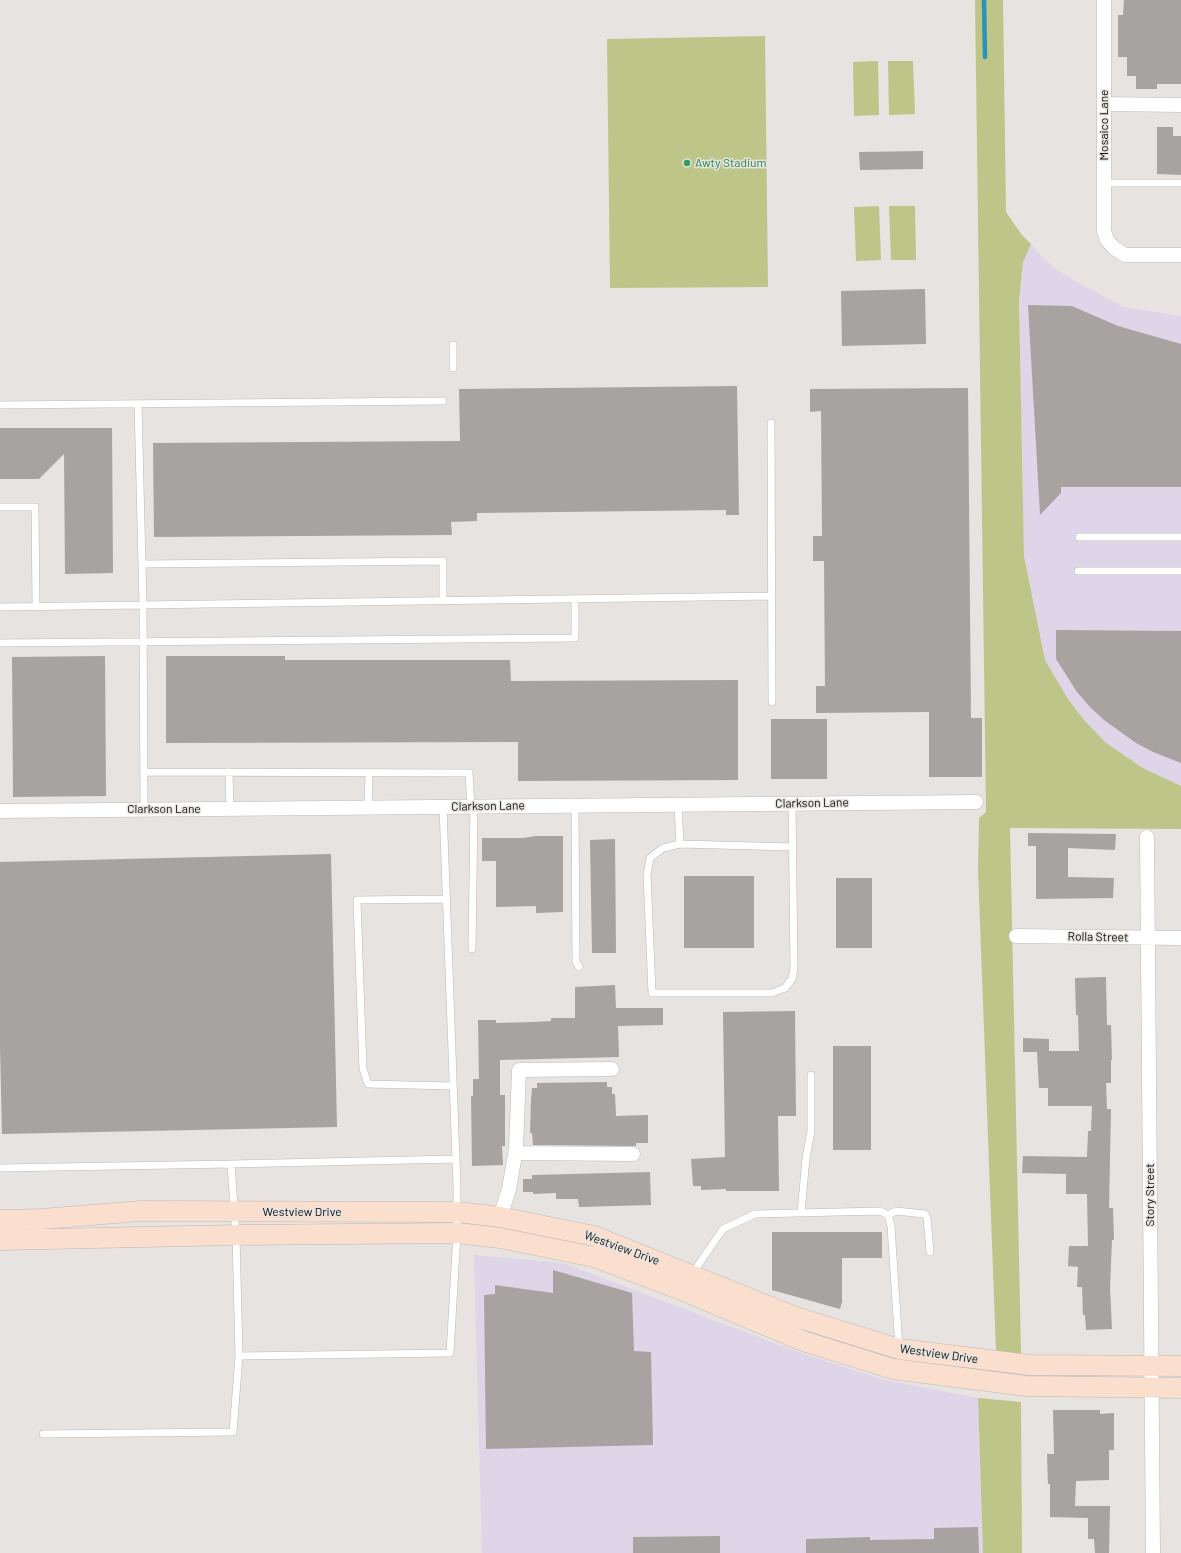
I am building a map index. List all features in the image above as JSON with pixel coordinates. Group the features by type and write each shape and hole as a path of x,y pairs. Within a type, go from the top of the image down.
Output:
{"main road":[{"name":"Westview Drive","path":"0,1220 42,1219 142,1212 457,1212 500,1217 594,1236 692,1274 793,1316 899,1349 921,1353 1030,1365 1181,1366"},
{"name":"Westview Drive","path":"0,1240 236,1234 457,1234 500,1238 594,1257 803,1341 893,1369 1026,1386 1181,1388"}],"street":[{"name":"Mosaico Lane","path":"1104,0 1104,231 1107,240 1114,248 1125,255 1181,255"},
{"path":"1104,104 1181,104"},
{"name":"Clarkson Lane","path":"0,811 976,802"},
{"name":"Story Street","path":"1147,837 1153,1553"},
{"name":"Rolla Street","path":"1016,936 1181,938"},
{"path":"500,1217 509,1189 516,1154 519,1070 612,1069"},
{"path":"516,1154 633,1154"}],"lane":[{"path":"1104,183 1181,184"},
{"path":"453,345 453,368"},
{"path":"0,405 443,401"},
{"path":"138,404 144,605 144,810"},
{"path":"771,423 772,702"},
{"path":"0,507 35,507 36,606"},
{"path":"1079,537 1181,537"},
{"path":"142,564 443,561 443,601"},
{"path":"1078,571 1181,571"},
{"path":"0,606 772,596"},
{"path":"0,643 575,638 575,599"},
{"path":"144,772 469,773 472,807 472,949"},
{"path":"229,772 230,809"},
{"path":"368,808 369,773"},
{"path":"792,804 794,968 792,979 785,988 772,993 652,994 647,875 650,858 663,848 680,844 792,847"},
{"path":"678,805 680,844"},
{"path":"575,806 576,962 579,967"},
{"path":"239,1356 450,1353 457,1212 443,807"},
{"path":"446,899 357,900 363,1069 368,1084 453,1086"},
{"path":"801,1213 806,1158 811,1131 811,1075"},
{"path":"0,1168 455,1159"},
{"path":"43,1434 233,1432 239,1356 236,1234 231,1164"},
{"path":"692,1274 723,1229 754,1214 880,1211 888,1215 891,1226 899,1349"},
{"path":"888,1215 896,1211 925,1214 927,1218 930,1252"}],"shaded area":[{"path":"1031,244 1045,260 1063,274 1123,307 1181,316 1181,786 1141,767 1105,742 1084,720 1068,699 1045,660 1024,556 1019,301 1023,262"},
{"path":"474,1255 563,1263 795,1351 885,1380 978,1398 983,1553 482,1553"}],"green space":[{"path":"975,0 1003,0 1006,212 1022,235 1031,244 1023,262 1019,301 1024,556 1045,660 1068,699 1084,720 1105,742 1141,767 1181,786 1181,829 1010,828 1021,1354 996,1351 978,869 979,818 986,812"},
{"name":"Awty Stadium","path":"765,36 768,287 610,288 607,39"},
{"path":"878,61 879,115 854,116 853,62"},
{"path":"888,61 913,61 915,114 889,115"},
{"path":"879,206 881,260 856,261 854,207"},
{"path":"889,206 915,206 916,260 891,260"},
{"path":"978,1398 1021,1402 1022,1553 983,1553"}],"building":[{"path":"1124,0 1181,0 1181,84 1157,84 1157,89 1136,89 1136,76 1127,76 1127,57 1118,57 1118,15 1123,15"},
{"path":"1157,127 1173,127 1173,136 1181,136 1181,175 1157,174"},
{"path":"923,151 923,169 860,170 859,152"},
{"path":"925,289 926,344 842,346 841,291"},
{"path":"1028,305 1072,306 1118,326 1181,344 1181,487 1061,487 1061,493 1040,515"},
{"path":"737,386 739,515 726,515 726,510 477,513 477,521 451,522 452,535 154,537 153,443 460,441 459,389"},
{"path":"968,388 971,718 982,718 982,777 929,777 929,712 816,713 816,686 825,686 824,561 813,561 813,536 822,536 821,411 810,412 810,389"},
{"path":"0,428 112,428 113,573 65,574 64,454 39,479 0,479"},
{"path":"1056,630 1181,631 1181,763 1153,752 1136,743 1104,720 1090,707 1077,692 1056,659"},
{"path":"105,656 106,796 13,797 12,657"},
{"path":"166,656 285,656 285,660 510,660 511,681 738,680 738,780 518,781 518,742 166,743"},
{"path":"771,719 827,719 827,779 771,779"},
{"path":"1028,833 1116,834 1115,850 1068,848 1068,877 1114,878 1113,898 1036,899 1036,846 1028,846"},
{"path":"536,836 563,836 563,912 536,913 536,906 496,907 496,861 482,861 482,838 523,838"},
{"path":"615,839 616,953 592,953 590,840"},
{"path":"331,854 337,1127 2,1134 0,1047 0,862"},
{"path":"684,876 754,876 754,948 684,948"},
{"path":"836,878 872,878 872,948 836,948"},
{"path":"1106,977 1107,1025 1111,1025 1112,1060 1111,1083 1106,1083 1107,1109 1111,1109 1109,1208 1113,1208 1114,1240 1112,1240 1110,1288 1112,1329 1086,1330 1085,1315 1083,1315 1082,1287 1077,1287 1078,1267 1068,1266 1069,1246 1088,1246 1087,1194 1066,1194 1066,1174 1022,1173 1023,1156 1087,1157 1088,1131 1091,1131 1092,1106 1048,1106 1048,1088 1039,1088 1037,1052 1023,1052 1023,1038 1049,1039 1049,1051 1079,1051 1075,978"},
{"path":"615,985 616,1008 663,1008 663,1025 618,1026 619,1057 500,1060 500,1095 505,1095 505,1146 502,1146 503,1165 472,1166 471,1096 473,1096 473,1079 479,1079 478,1020 496,1020 496,1023 551,1021 551,1018 575,1018 575,987"},
{"path":"795,1011 796,1116 778,1116 779,1191 726,1191 726,1189 701,1190 701,1186 693,1186 691,1159 725,1157 723,1012"},
{"path":"833,1046 871,1046 871,1150 833,1150"},
{"path":"607,1082 607,1087 612,1087 612,1094 615,1094 616,1116 648,1115 648,1143 636,1143 636,1146 533,1145 532,1133 530,1133 531,1100 532,1088 537,1088 537,1083"},
{"path":"650,1172 651,1205 579,1207 578,1199 556,1199 556,1193 533,1194 533,1192 523,1192 523,1179 532,1179 532,1175"},
{"path":"772,1232 882,1232 882,1258 842,1258 842,1302 840,1309 772,1290"},
{"path":"553,1270 632,1293 634,1351 651,1352 653,1445 486,1449 484,1295 495,1294 495,1285 553,1293"},
{"path":"1053,1410 1100,1410 1100,1414 1114,1413 1114,1450 1109,1450 1109,1480 1076,1481 1075,1506 1110,1506 1109,1553 1095,1553 1094,1539 1088,1539 1088,1518 1050,1517 1050,1484 1048,1484 1047,1454 1054,1454"},
{"path":"978,1527 979,1553 806,1553 806,1539 870,1537 870,1540 934,1539 934,1528"},
{"path":"720,1536 720,1553 633,1553 633,1537"}],"waterway":[{"path":"984,0 985,57"}],"place":[{"name":"Awty Stadium","path":"687,163"}]}
